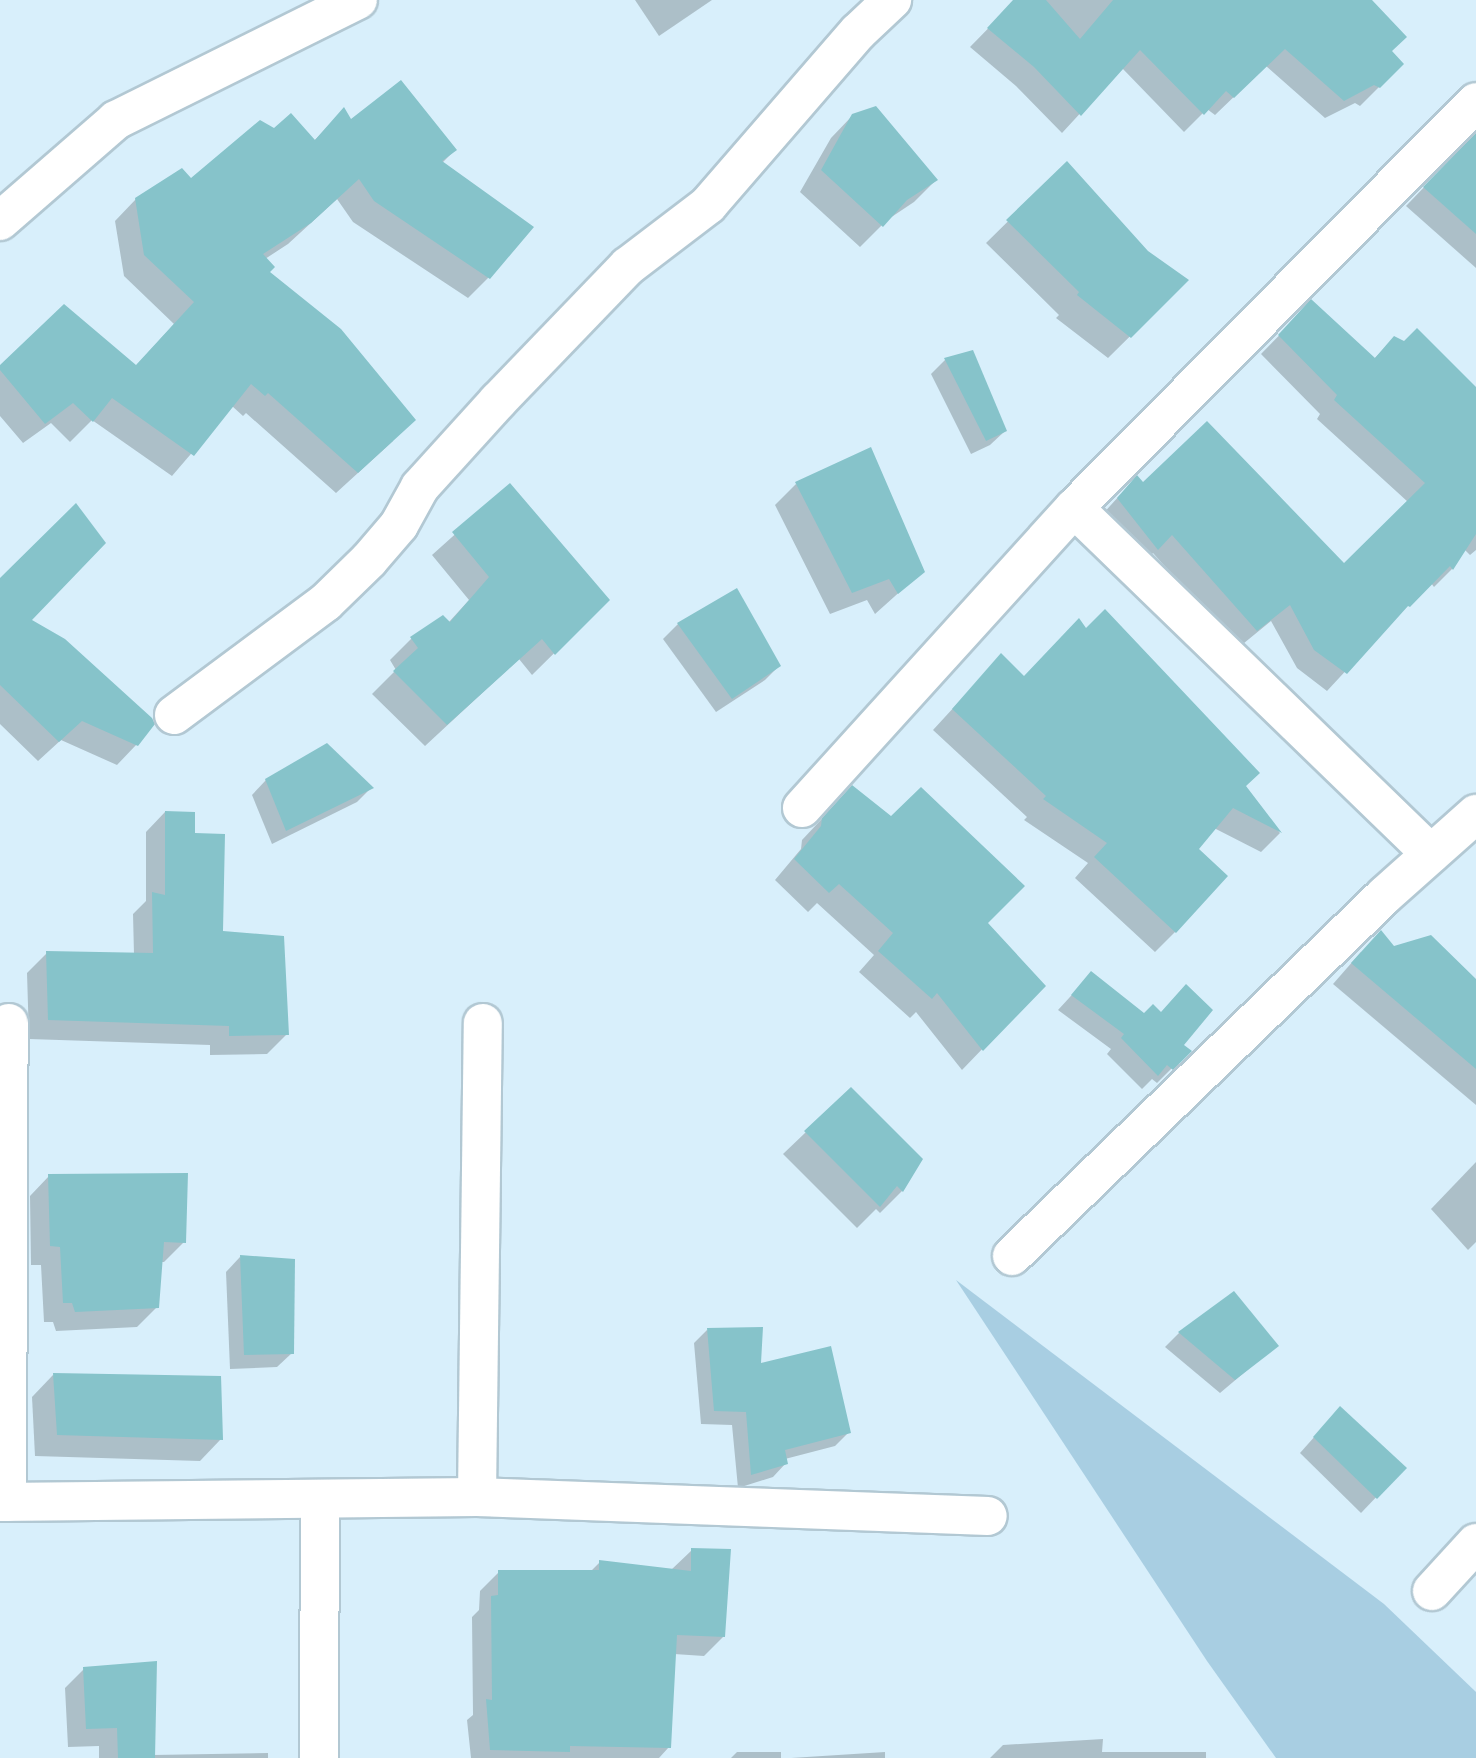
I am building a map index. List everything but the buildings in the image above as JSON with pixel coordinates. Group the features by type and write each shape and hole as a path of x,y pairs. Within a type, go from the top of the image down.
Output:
{"street":[{"path":"0,221 116,120 358,0"},
{"path":"174,715 290,630 369,560 399,525 420,487 498,401 628,266 708,205 858,32 892,0"},
{"path":"802,808 1074,508 1476,102"},
{"path":"1074,508 1431,854"},
{"path":"1013,1256 1385,895 1476,814"},
{"path":"9,1023 3,1502 477,1497 988,1516"},
{"path":"477,1497 483,1023"},
{"path":"319,1758 320,1499"},
{"path":"1432,1591 1476,1543"}],"shaded area":[{"path":"956,1280 1384,1604 1476,1692 1476,1758 1276,1758 1207,1661"}]}
